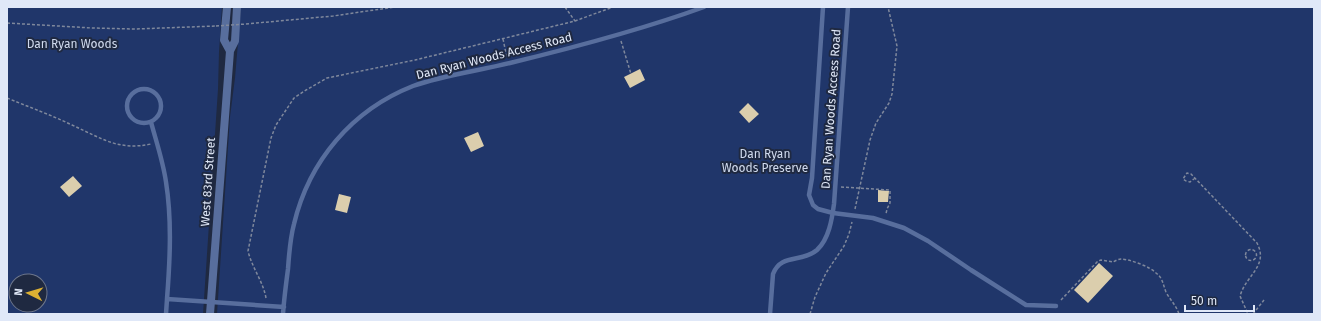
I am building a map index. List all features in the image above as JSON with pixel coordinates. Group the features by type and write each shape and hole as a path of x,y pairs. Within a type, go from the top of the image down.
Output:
{"street":[{"name":"West 83rd Street","path":"227,7 224,40 230,51"},
{"name":"West 83rd Street","path":"210,314 230,51 235,41 237,7"}],"lane":[{"name":"Dan Ryan Woods Access Road","path":"283,314 293,225 301,201 310,180 334,143 348,127 364,113 397,93 415,86 438,79 509,64 619,36 704,7"},
{"path":"823,7 812,178 809,195 813,205 818,209 833,213 873,218 910,231 928,241 1026,305 1056,306"},
{"name":"Dan Ryan Woods Access Road","path":"770,314 773,274 775,268 781,262 803,258 811,255 817,250 827,235 833,213 848,7"},
{"path":"140,90 151,91 159,98 161,109 156,118 151,122 140,123 131,117 128,112 128,101 135,92 140,90"},
{"path":"151,122 166,181 170,220 170,257 166,314"},
{"path":"167,299 284,308"}],"path":[{"path":"7,23 85,28 135,29 216,26 327,17 363,13 395,7"},
{"path":"565,7 575,21"},
{"path":"810,314 815,296 826,273 844,246 849,234 870,140 876,122 889,103 892,94 897,46 888,7"},
{"path":"619,36 631,74"},
{"path":"503,38 509,64"},
{"path":"7,98 72,125 108,142 126,147 141,147 157,143"},
{"path":"1195,178 1190,182 1184,179 1187,173 1191,174 1195,178 1258,245 1260,250 1261,258 1259,264 1242,288 1240,296 1248,314"},
{"path":"836,187 890,190 890,203 886,209"},
{"path":"1258,245 1252,250 1247,251 1246,257 1247,259 1259,264"},
{"path":"1252,250 1256,254 1253,261"},
{"path":"1056,306 1098,261 1113,262 1121,259 1156,272 1161,277 1166,291 1177,308 1179,314"},
{"path":"1253,314 1264,300"}],"green space":[{"name":"Dan Ryan Woods","path":"7,7 222,7 203,314 7,314"},
{"name":"Dan Ryan Woods Preserve","path":"241,7 1314,7 1314,314 217,314 230,117"}],"building":[{"path":"640,69 645,80 630,88 624,77"},
{"path":"748,103 759,114 749,123 739,112"},
{"path":"478,132 484,146 471,152 464,138"},
{"path":"73,176 82,186 69,197 60,187"},
{"path":"878,190 889,191 888,202 878,202"},
{"path":"339,194 351,197 347,213 335,210"},
{"path":"1099,263 1113,276 1088,303 1074,290"}]}
